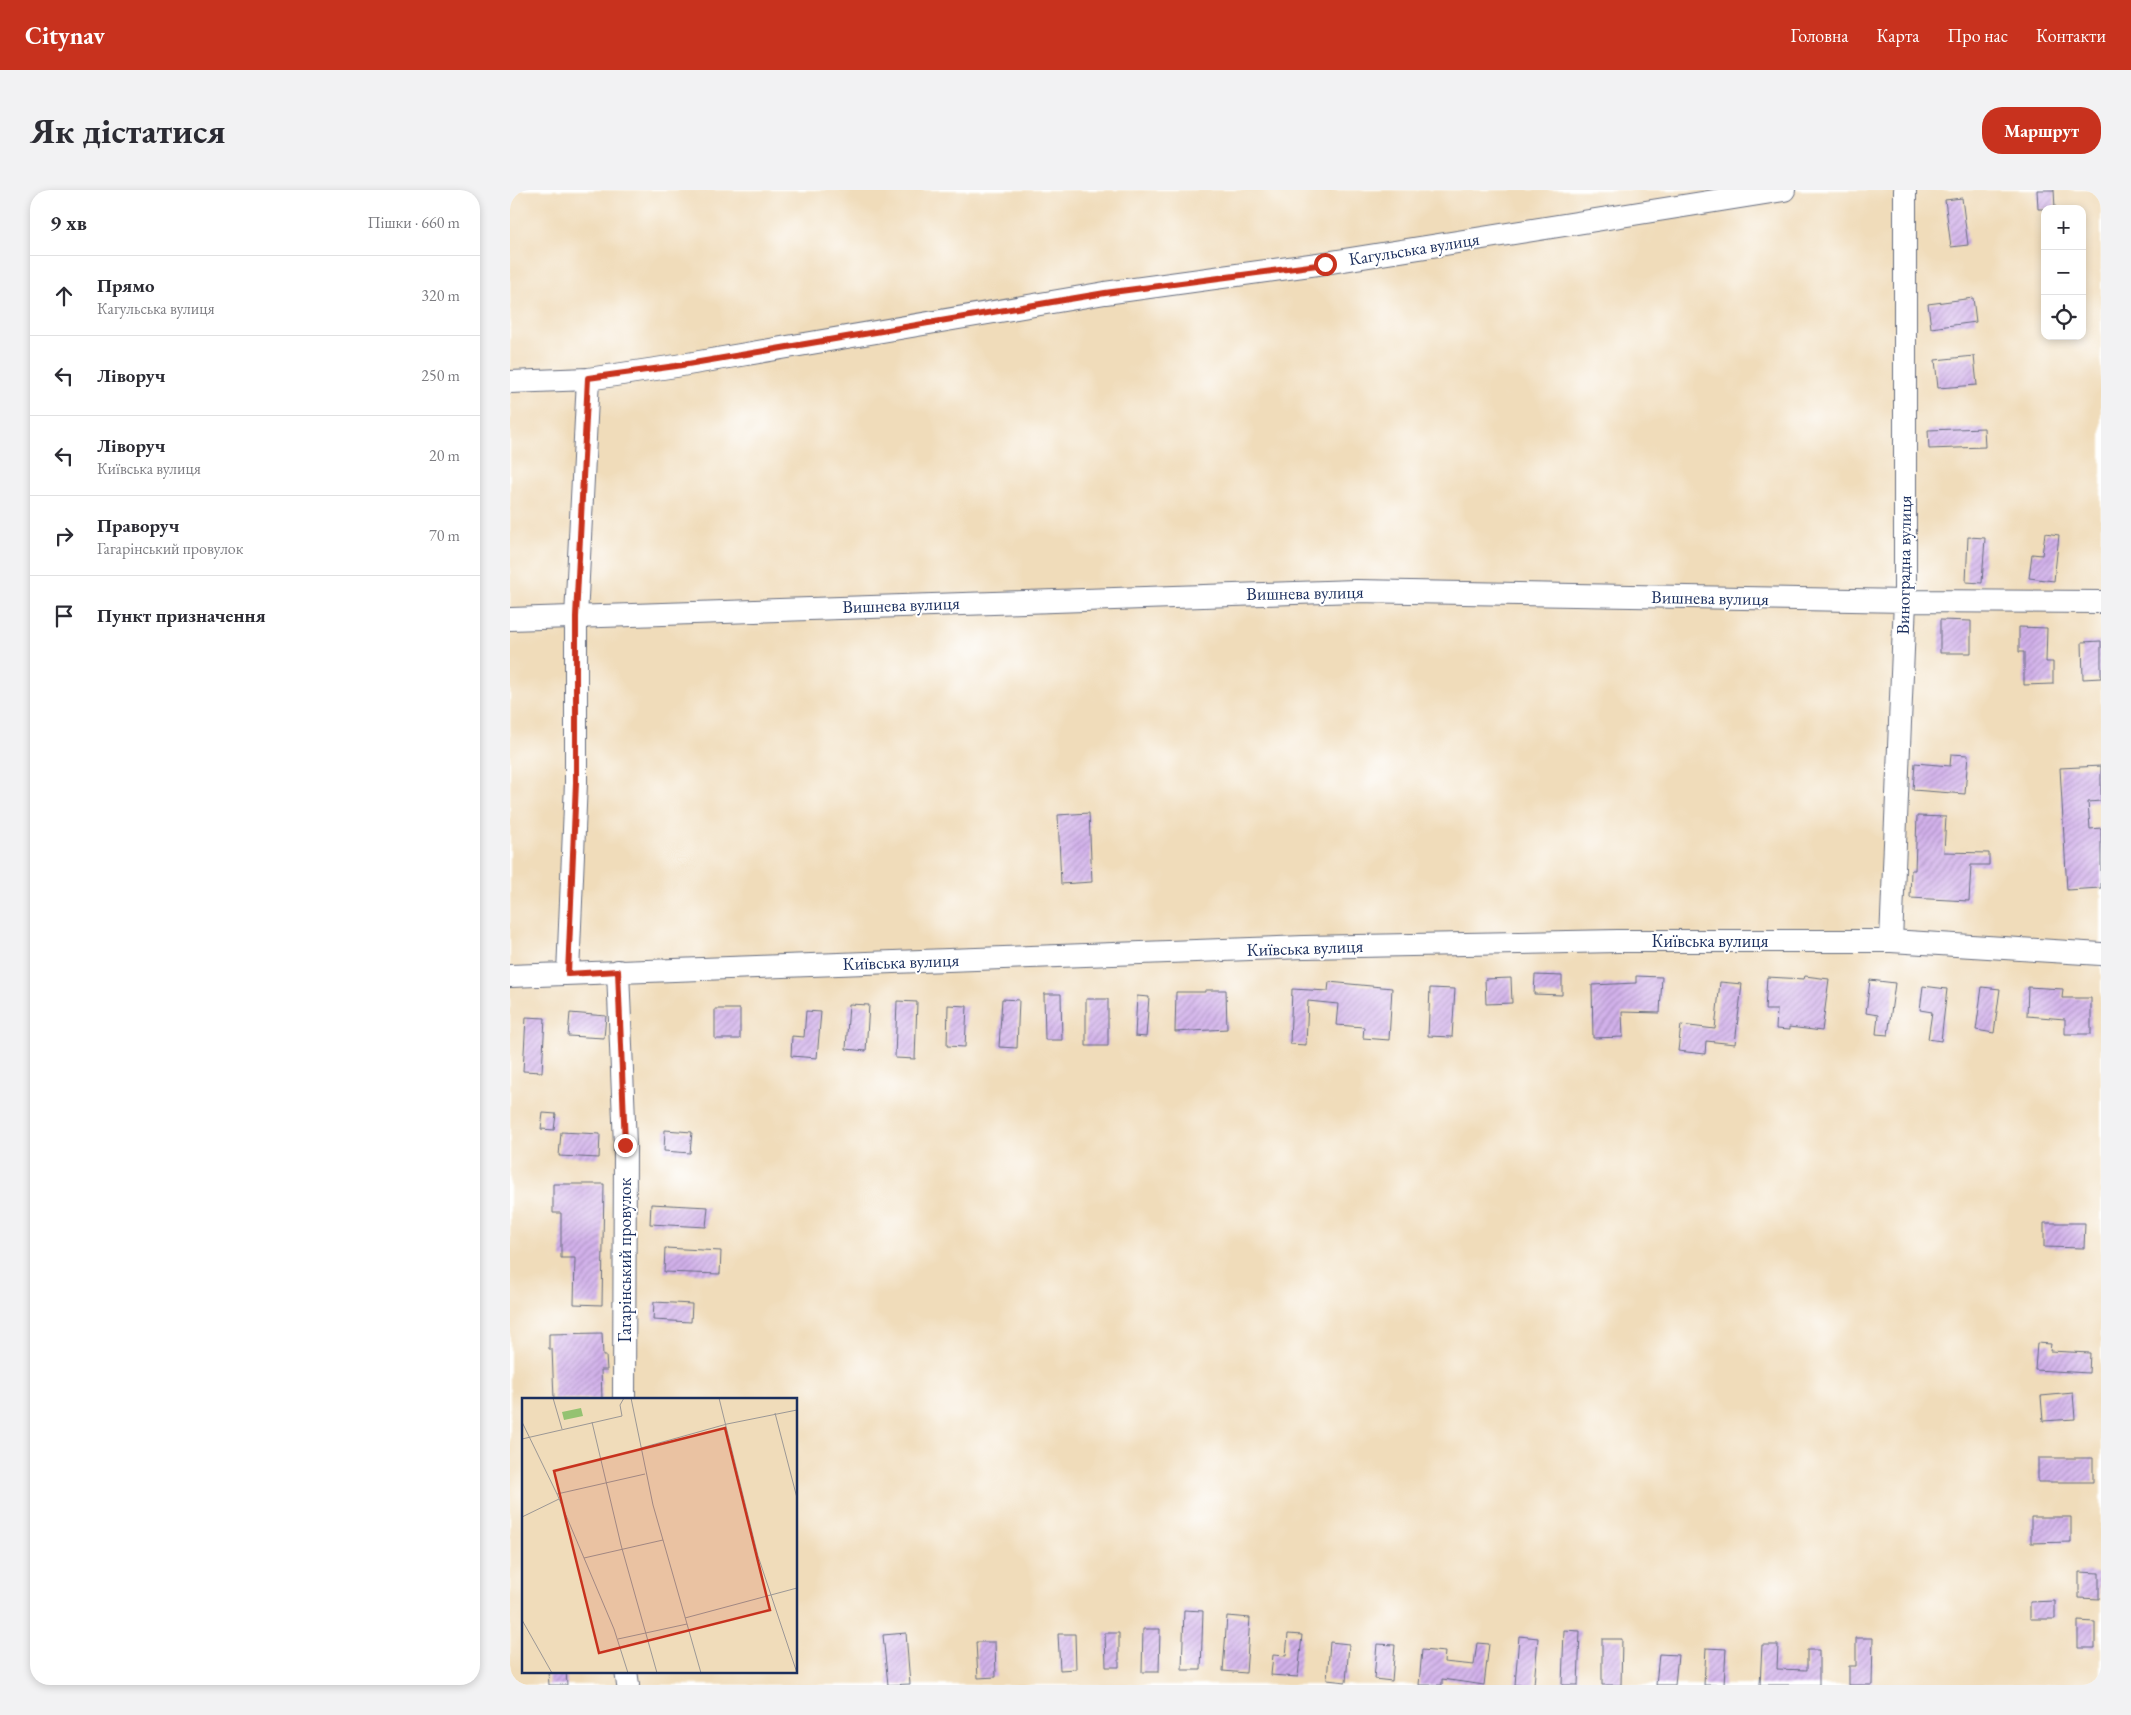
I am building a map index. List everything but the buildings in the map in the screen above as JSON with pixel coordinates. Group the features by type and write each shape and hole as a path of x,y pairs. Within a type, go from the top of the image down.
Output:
{"street":[{"name":"Кагульська вулиця","path":"510,382 588,378 676,366 1105,293 1325,264 1784,190"},
{"name":"Виноградна вулиця","path":"1891,940 1905,601 1905,190"},
{"path":"568,974 576,782 576,617 588,378"},
{"name":"Вишнева вулиця","path":"510,619 1356,591 1905,601 2101,602"},
{"name":"Київська вулиця","path":"510,976 1314,947 1618,941 1891,940 2101,954"},
{"name":"Гагарінський провулок","path":"618,971 625,1145 624,1398"},
{"path":"626,1672 628,1685"}],"route":[{"path":"625,1145 618,971 568,974 576,782 576,617 588,378 676,366 1105,293 1325,264"}]}
